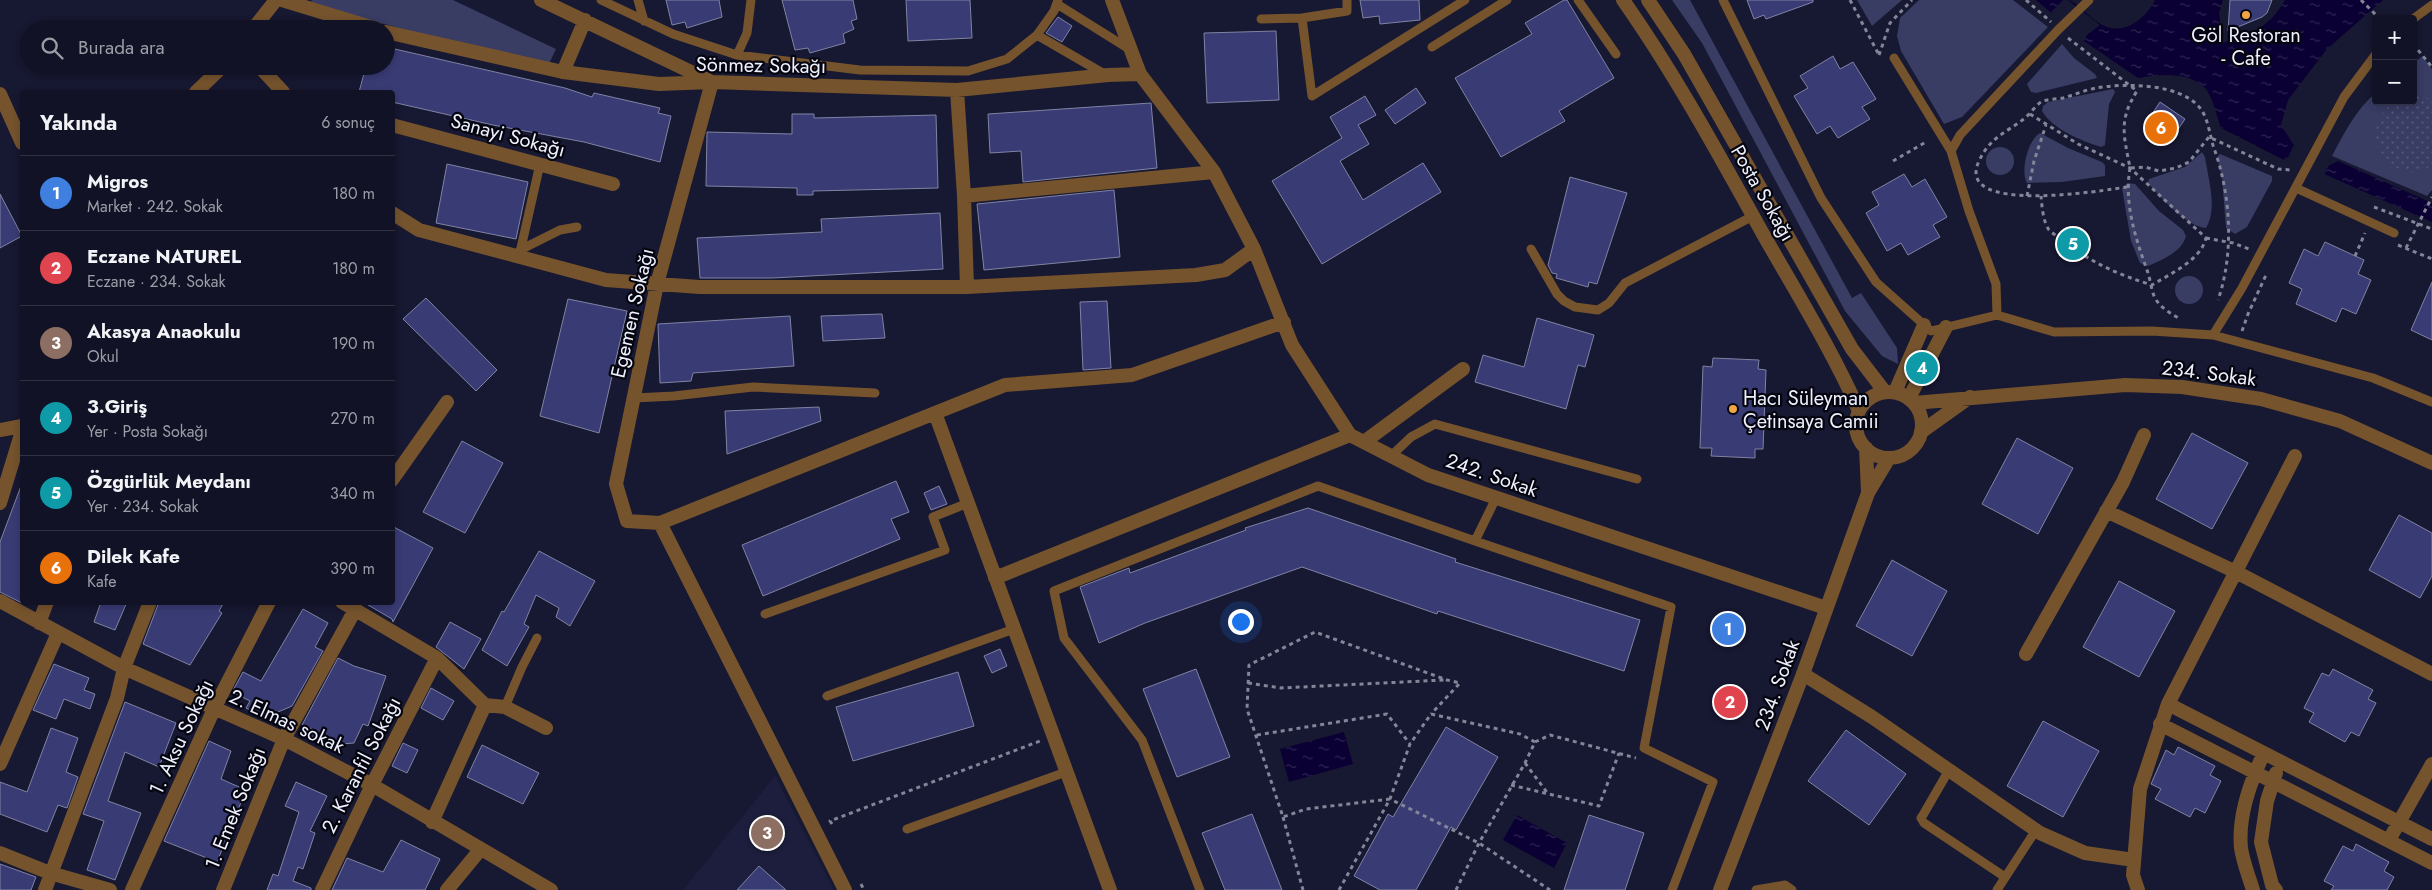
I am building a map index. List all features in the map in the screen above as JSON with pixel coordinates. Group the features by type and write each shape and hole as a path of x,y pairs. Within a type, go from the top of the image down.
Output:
{"street":[{"path":"260,20 276,0"},
{"path":"282,0 348,20"},
{"path":"541,0 712,82"},
{"path":"995,578 1350,435 1292,345 1254,248 1214,172 1140,74 1112,0"},
{"name":"Posta Sokağı","path":"1623,0 1662,58 1753,216 1845,379 1859,411"},
{"name":"Posta Sokağı","path":"1648,0 1684,54 1852,349 1890,392"},
{"path":"563,72 585,20"},
{"name":"Sönmez Sokağı","path":"395,34 563,72 659,84 712,82 957,90 1108,75 1140,74"},
{"path":"198,90 214,75"},
{"path":"267,75 280,90"},
{"name":"Egemen Sokağı","path":"660,523 627,521 616,484 658,284 712,82"},
{"path":"957,90 964,196 967,287"},
{"path":"0,94 20,139"},
{"name":"Sanayi Sokağı","path":"395,126 613,184"},
{"path":"964,196 1214,172"},
{"path":"395,215 419,230 518,252 606,280 699,287 967,287 1196,274 1225,270 1254,248"},
{"path":"845,890 660,523 1005,385 1132,375 1284,322"},
{"path":"1890,392 1924,325"},
{"path":"1911,400 1946,327"},
{"path":"1364,442 1463,369"},
{"name":"234. Sokak","path":"1911,400 2125,385 2182,387 2262,399 2340,421 2432,462"},
{"path":"1890,392 1911,400 1921,416 1922,432 1910,451 1889,458 1880,456 1866,448 1861,442 1856,427 1859,411 1869,398 1890,392"},
{"path":"1922,432 1970,396"},
{"path":"395,476 447,402"},
{"path":"935,413 1110,890"},
{"path":"0,430 20,426"},
{"name":"242. Sokak","path":"1350,435 1428,475 1826,608"},
{"path":"2026,654 2123,482 2144,435"},
{"path":"0,503 3,483 20,436"},
{"name":"234. Sokak","path":"1866,448 1868,493"},
{"path":"2138,890 2133,875 2140,789 2160,724 2168,704 2234,572 2295,456"},
{"name":"234. Sokak","path":"1720,890 1803,674 1868,493 1889,458"},
{"path":"2106,511 2234,572 2432,674"},
{"name":"2. Elmas sokak","path":"0,601 124,668 284,739 372,785 432,822 551,890"},
{"path":"39,623 46,605"},
{"path":"45,890 117,698 124,668 149,605"},
{"name":"1. Aksu Sokağı","path":"132,890 214,709 267,605"},
{"path":"347,605 437,658 485,705 505,707 546,728"},
{"name":"1. Emek Sokağı","path":"224,890 284,739 355,610"},
{"path":"0,764 58,633"},
{"name":"2. Karanfil Sokağı","path":"322,890 372,785 437,658"},
{"path":"1803,674 1872,717 2036,830 2085,853 2134,860"},
{"path":"2168,704 2432,839"},
{"path":"432,822 485,705"},
{"path":"2160,724 2432,862"},
{"path":"2253,890 2241,848 2244,817 2255,771 2264,753"},
{"path":"2276,890 2272,885 2261,842 2267,801 2273,780 2282,762"},
{"path":"2389,840 2432,764"},
{"path":"447,890 480,850"},
{"path":"0,853 50,873 110,890"}],"lane":[{"path":"601,0 673,34 737,55 860,70 968,71 1007,59 1037,35 1058,2 1129,49"},
{"path":"638,0 644,21"},
{"path":"737,55 747,33 751,0"},
{"path":"1261,19 1302,18 1347,11 1346,0"},
{"path":"1432,47 1507,0"},
{"path":"1578,0 1616,54"},
{"path":"1723,0 1821,198 1876,282 1931,331 1997,315 2054,332 2152,331 2213,335 2373,378 2432,402"},
{"path":"1951,151 1960,135 2059,29 2089,0"},
{"path":"1302,18 1312,96 1459,2"},
{"path":"2417,16 2432,5"},
{"path":"1037,35 1108,75"},
{"path":"1894,58 1951,151 1969,211 1996,284 1997,315"},
{"path":"2213,335 2242,288 2344,97 2372,59"},
{"path":"518,252 540,164"},
{"path":"2296,188 2394,233"},
{"path":"1531,249 1557,294 1564,301 1575,307 1598,310 1609,303 1625,283 1753,216"},
{"path":"518,252 560,230 577,227"},
{"path":"634,398 674,396 753,387 875,393"},
{"path":"1391,456 1411,437 1436,424 1637,479"},
{"path":"1200,890 1142,740 1064,638 1054,591 1318,486 1671,607 1644,748 1713,782 1672,890"},
{"path":"1475,541 1496,498"},
{"path":"765,614 945,550 934,517 968,504"},
{"path":"827,696 1014,629"},
{"path":"505,707 517,676 537,638"},
{"path":"1949,770 1921,818 1924,822 2005,877"},
{"path":"907,829 1066,772"},
{"path":"1997,890 2036,830"},
{"path":"1756,890 1785,885 1792,890"}],"path":[{"path":"1850,0 1879,55 1890,23 1912,0"},
{"path":"2026,0 2059,29 2138,91 2130,103 2122,126 2130,168 2127,187 2138,246 2152,284 2154,296 2167,312 2184,322"},
{"path":"2361,0 2376,15"},
{"path":"2417,49 2432,67"},
{"path":"2127,187 2041,196 1994,192 1980,184 1976,176 1977,165 1992,140 2030,114 2040,102 2095,88 2132,86 2167,90 2186,97 2201,109 2209,137 2224,176 2229,242 2226,273 2217,303"},
{"path":"2030,114 2078,144 2130,168 2206,238 2229,242 2254,251"},
{"path":"2027,196 2034,161 2046,125"},
{"path":"2130,168 2145,167 2159,171 2176,168 2189,162 2209,137"},
{"path":"2209,137 2278,168 2303,175"},
{"path":"1893,161 1926,142"},
{"path":"2041,196 2043,214 2049,230 2083,256 2108,270 2152,284"},
{"path":"2406,248 2416,224 2432,196"},
{"path":"2372,206 2432,229"},
{"path":"2355,256 2366,232"},
{"path":"2152,284 2192,258 2204,246 2206,238"},
{"path":"2239,341 2248,314 2267,272"},
{"path":"1303,890 1283,817 1247,709 1248,683 1249,665 1315,632 1460,683 1430,714 1410,744 1390,799 1339,890"},
{"path":"1248,683 1281,688 1447,680"},
{"path":"1257,735 1387,714 1410,744"},
{"path":"1430,714 1520,734 1536,742"},
{"path":"1456,890 1479,842 1536,742 1550,735 1638,759"},
{"path":"1511,785 1550,796 1599,806 1620,753"},
{"path":"1525,763 1550,796"},
{"path":"1283,817 1306,810 1390,799 1479,842 1550,890"}],"shaded area":[{"path":"312,0 453,0 556,49 547,68 395,27 395,20 369,20 310,4"},
{"path":"1672,0 1690,0 1852,298 1861,293 1897,348 1898,364 1882,356 1845,311 1702,43"},
{"path":"1857,0 1902,0 1872,26"},
{"path":"1919,0 2013,0 2048,27 1962,117 1944,124 1901,51 1897,36 1900,18"},
{"path":"2062,44 2074,58 2095,74 2097,78 2036,93 2031,92 2027,84"},
{"path":"2423,56 2432,69 2432,190 2427,196 2332,156 2356,114 2372,96 2372,105 2417,105 2417,60"},
{"path":"2113,89 2115,92 2109,104 2105,145 2101,147 2060,129 2042,111 2043,106 2048,102"},
{"path":"2417,96 2432,99 2432,165 2419,171 2407,172 2396,168 2386,160 2376,138 2377,125 2390,105 2417,105"},
{"path":"2040,133 2068,148 2102,162 2105,165 2105,176 2062,182 2027,183 2024,171 2026,156 2032,142"},
{"path":"2000,147 2010,151 2014,161 2010,171 2000,175 1990,171 1986,161 1990,151"},
{"path":"2202,152 2205,157 2212,203 2210,220 2206,228 2191,223 2182,217 2148,183 2149,179 2185,167"},
{"path":"2220,154 2272,176 2272,181 2247,227 2235,234 2226,228 2222,178 2217,157"},
{"path":"2128,183 2135,184 2159,211 2183,230 2186,236 2184,242 2176,251 2148,266 2140,263 2131,241 2122,188"},
{"path":"2189,276 2199,280 2203,290 2199,300 2189,304 2179,300 2175,290 2179,280"},
{"path":"775,776 834,890 683,890"}],"water":[{"path":"2036,0 2068,0 2076,4 2099,23 2116,29 2132,25 2139,20 2155,0 2223,0 2219,13 2223,43 2259,28 2279,10 2285,0 2383,0 2327,49 2288,100 2281,125 2295,147 2330,165 2338,161 2432,203 2432,222 2286,157 2284,160 2221,128 2210,96 2205,88 2198,83 2182,76 2173,75 2155,75 2138,78 2084,41"},
{"path":"1344,732 1353,764 1289,782 1280,749"},
{"path":"1517,815 1567,843 1554,868 1503,840"}],"pier":[{"path":"2063,0 2068,0 2100,25 2087,35 2084,41 2078,40 2053,19 2050,13"},
{"path":"2293,146 2331,162 2323,177 2287,160"}],"building":[{"path":"666,0 719,0 722,17 687,28 685,22 672,25"},
{"path":"782,0 853,0 857,19 851,21 854,29 843,34 845,43 810,53 808,48 795,50"},
{"path":"906,0 970,0 972,38 908,41"},
{"path":"1360,0 1419,0 1420,20 1380,24 1379,16 1363,18"},
{"path":"1567,0 1614,78 1559,111 1565,121 1501,157 1455,78 1532,34 1525,23"},
{"path":"1747,0 1813,0 1813,2 1766,19 1764,15 1754,19"},
{"name":"Göl Restoran - Cafe","path":"2230,0 2272,0 2267,13 2262,17 2228,31"},
{"path":"1058,17 1072,26 1062,42 1046,33"},
{"path":"1276,31 1279,100 1207,103 1204,33"},
{"path":"395,49 565,88 592,97 594,93 660,108 658,113 671,116 660,162 584,142 493,125 395,103 395,90 360,90 364,75 395,75"},
{"path":"1833,56 1840,69 1853,62 1876,99 1862,107 1870,119 1838,138 1830,126 1817,134 1794,96 1808,88 1800,76"},
{"path":"1416,88 1426,103 1395,124 1385,110"},
{"path":"1365,96 1376,115 1358,125 1369,144 1340,161 1363,200 1423,163 1441,192 1322,264 1272,181 1342,138 1330,117"},
{"path":"2160,102 2185,119 2171,140 2146,123"},
{"path":"1151,103 1157,168 1023,182 1021,151 990,153 988,114"},
{"path":"792,114 814,114 814,118 936,115 938,188 813,191 813,195 797,195 797,188 706,186 707,132 792,134"},
{"path":"447,164 528,182 516,239 436,223"},
{"path":"1904,174 1912,187 1925,179 1947,217 1933,225 1940,237 1908,255 1901,243 1887,251 1866,213 1879,205 1872,192"},
{"path":"1570,177 1627,193 1597,284 1589,282 1588,287 1556,278 1557,274 1552,273 1548,265"},
{"path":"1114,190 1120,257 984,270 977,204"},
{"path":"0,194 20,232 20,237 0,248"},
{"path":"940,213 943,269 772,278 700,278 697,238 822,232 821,219"},
{"path":"2325,242 2364,260 2358,274 2371,280 2356,314 2342,308 2336,322 2296,304 2302,289 2289,283 2304,249 2318,256"},
{"path":"2432,282 2432,340 2411,330"},
{"path":"426,298 497,370 476,391 403,319"},
{"path":"568,299 627,311 599,433 540,416"},
{"path":"1107,301 1111,368 1083,370 1080,302"},
{"path":"882,314 885,338 823,341 821,316"},
{"path":"790,316 794,366 693,373 691,381 660,383 658,324"},
{"path":"1537,318 1594,335 1585,367 1578,365 1566,409 1475,382 1483,355 1524,367"},
{"name":"Hacı Süleyman Çetinsaya Camii","path":"1713,358 1759,360 1758,369 1766,370 1763,449 1755,449 1755,458 1711,456 1712,448 1700,448 1703,366 1712,367"},
{"path":"819,407 821,421 727,454 725,411"},
{"path":"2192,433 2248,463 2212,529 2156,499"},
{"path":"2017,438 2073,468 2038,534 1982,504"},
{"path":"462,441 503,463 465,533 423,512"},
{"path":"896,481 909,512 891,519 900,539 763,596 742,545"},
{"path":"939,486 947,504 931,510 924,493"},
{"path":"20,489 20,602 0,592 0,542"},
{"path":"1308,508 1456,559 1455,562 1640,620 1624,671 1438,611 1437,614 1302,567 1145,623 1099,643 1080,587 1129,568 1130,573 1246,530 1245,528"},
{"path":"2399,515 2432,533 2432,576 2420,598 2369,570"},
{"path":"395,528 433,548 393,622 392,619 368,605 395,605"},
{"path":"539,551 595,581 570,626 556,617 559,608 536,595 524,624 529,627 507,666 482,650 502,611 504,612"},
{"path":"1892,560 1947,591 1912,656 1856,626"},
{"path":"2119,581 2175,611 2139,677 2083,647"},
{"path":"100,605 126,605 115,630 94,622"},
{"path":"158,605 222,605 219,611 222,613 190,665 143,644"},
{"path":"303,609 328,623 315,647 323,651 292,706 264,718 246,708 250,701 232,692 243,672 261,681"},
{"path":"450,622 481,639 464,669 436,647"},
{"path":"1000,649 1007,666 992,673 984,656"},
{"path":"338,658 354,666 386,676 368,726 363,724 354,743 341,744 338,749 309,735 312,729 302,725"},
{"path":"54,664 89,678 84,690 95,694 90,709 64,699 56,719 33,710"},
{"path":"1196,669 1230,757 1177,777 1143,689"},
{"path":"2333,669 2373,690 2368,699 2376,703 2359,736 2351,732 2345,742 2309,722 2314,713 2304,708 2322,673 2329,676"},
{"path":"958,672 974,726 853,761 836,707"},
{"path":"431,688 454,701 443,720 421,708"},
{"path":"125,702 176,723 159,767 125,752 108,801 141,813 115,880 87,870 104,821 83,814"},
{"path":"2043,721 2099,751 2063,817 2007,786"},
{"path":"1446,727 1498,757 1456,830 1451,827 1416,890 1380,890 1354,876 1388,814 1393,817"},
{"path":"51,728 78,738 66,772 78,777 67,808 58,805 47,832 0,814 0,782 27,792"},
{"path":"1846,730 1906,774 1869,825 1808,781"},
{"path":"209,741 231,751 221,779 246,790 217,862 164,841"},
{"path":"403,743 418,750 407,773 392,766"},
{"path":"482,745 539,773 523,804 467,777"},
{"path":"2178,747 2215,766 2210,775 2221,781 2205,813 2195,808 2190,817 2155,799 2161,789 2151,784 2166,750 2174,755"},
{"path":"296,782 327,796 310,831 315,833 303,869 298,867 293,881 311,888 311,890 267,890 273,874 278,876 299,812 285,806"},
{"path":"1252,814 1282,890 1225,890 1202,833"},
{"path":"1589,815 1644,833 1625,890 1564,890"},
{"path":"401,840 440,859 425,890 332,890 347,858 383,872"},
{"path":"2356,844 2389,862 2384,871 2394,877 2387,890 2331,890 2334,886 2324,881 2343,846 2353,851"},
{"path":"0,864 36,877 31,890 0,890"},
{"path":"759,866 786,890 737,890"}],"place":[{"name":"Göl Restoran - Cafe","path":"2246,15"},
{"name":"Dilek Kafe","path":"2161,128"},
{"name":"Özgürlük Meydanı","path":"2073,244"},
{"name":"3.Giriş","path":"1922,368"},
{"name":"Hacı Süleyman Çetinsaya Camii","path":"1733,409"},
{"name":"Migros","path":"1728,629"},
{"name":"Eczane NATUREL","path":"1730,702"},
{"name":"Akasya Anaokulu","path":"767,833"}]}
